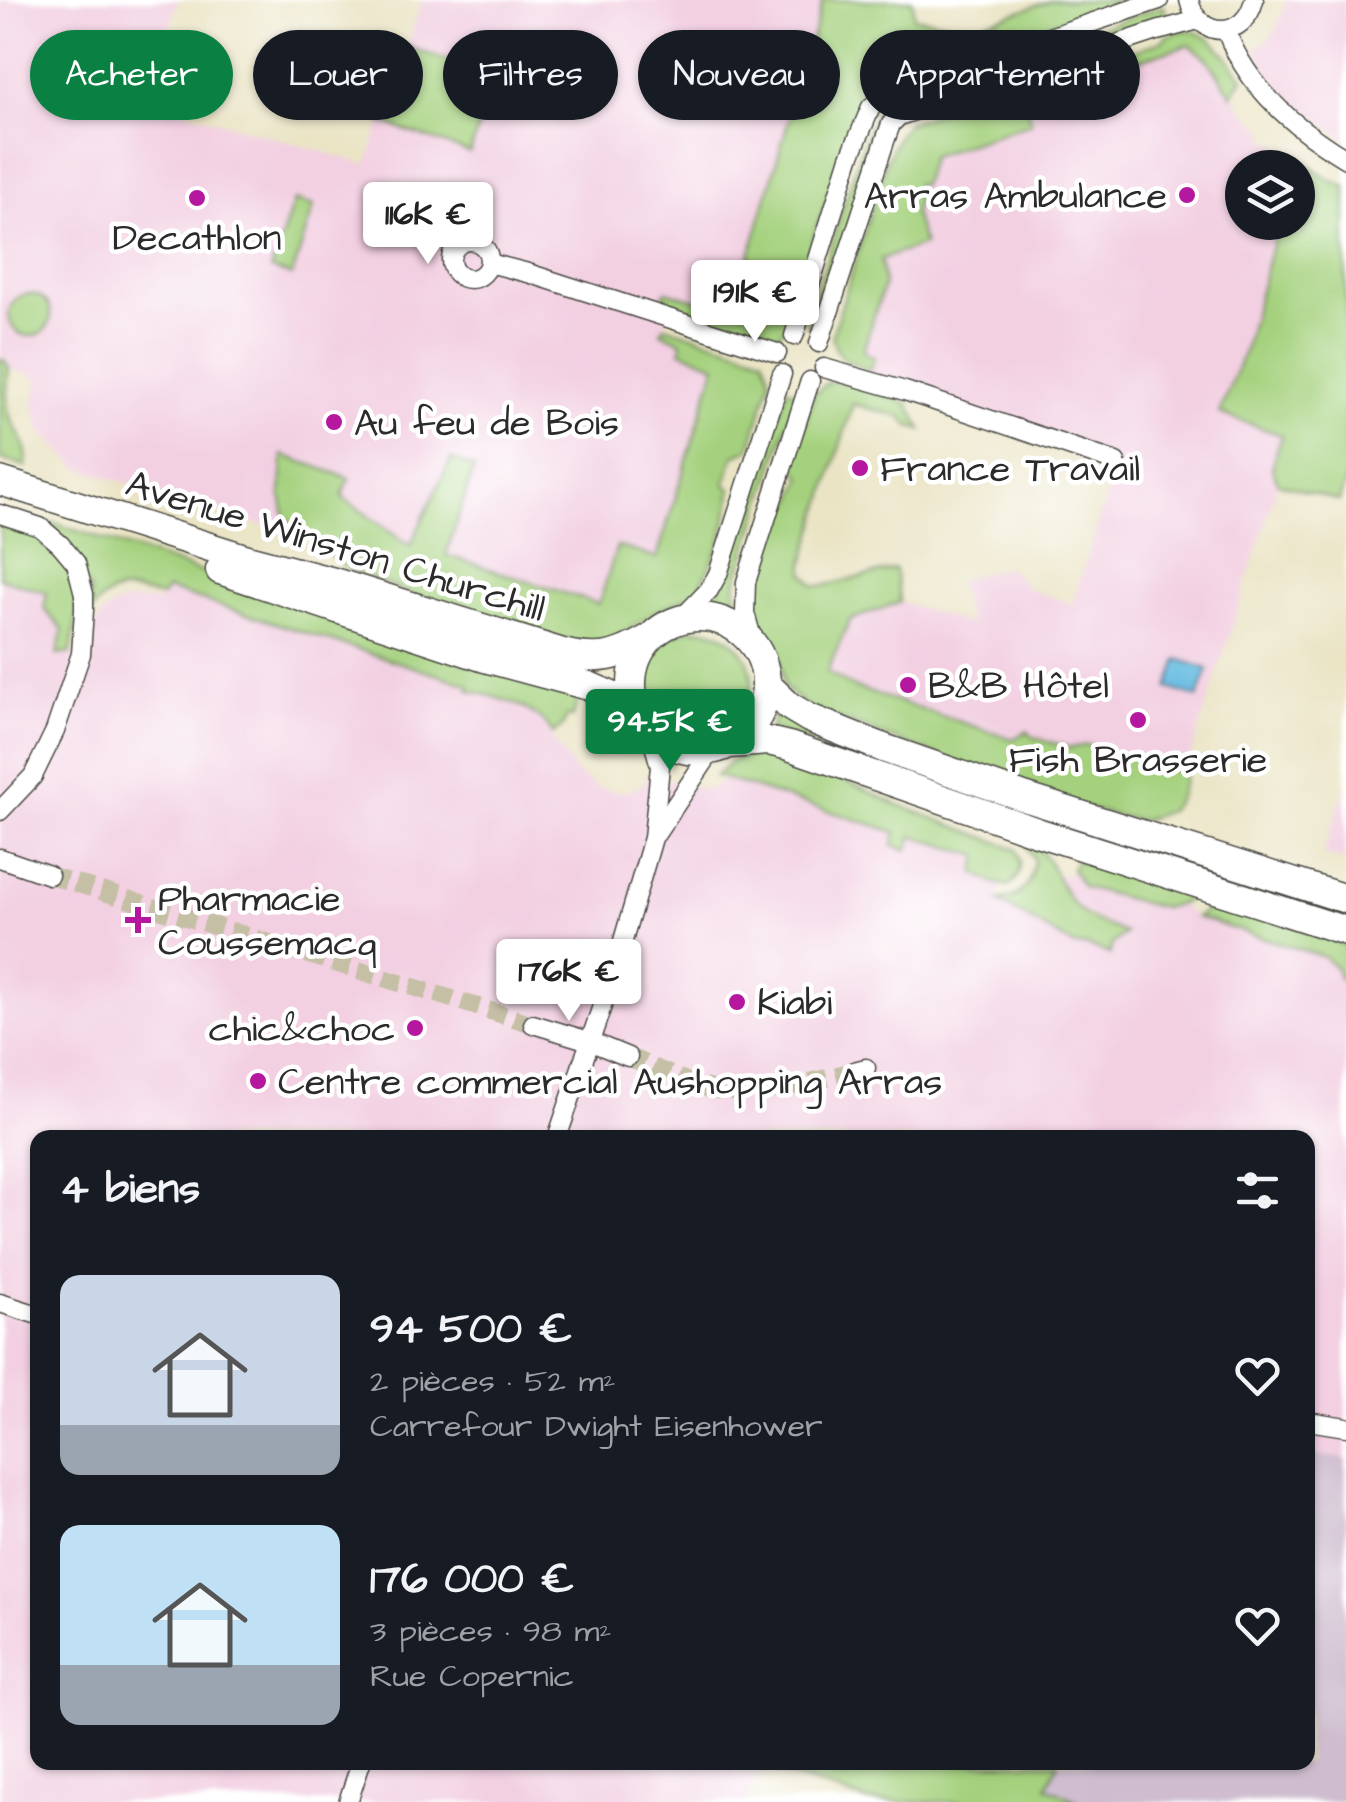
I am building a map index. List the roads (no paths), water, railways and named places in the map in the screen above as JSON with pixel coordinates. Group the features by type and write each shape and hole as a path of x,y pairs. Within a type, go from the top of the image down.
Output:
{"main road":[{"name":"Avenue Winston Churchill","path":"0,481 563,653 607,658 650,638"},
{"name":"Avenue Winston Churchill","path":"0,499 499,663 589,686 642,717"},
{"path":"721,747 744,733 756,719 764,702 763,664 754,645 740,630 722,620 681,619 650,638 633,672 632,688 642,717 668,743 684,749 721,747 757,741 789,746 1040,833 1346,930"},
{"path":"766,684 808,718 886,749 1020,796 1346,899"}],"street":[{"path":"794,336 850,157 871,107 912,84 1159,0"},
{"path":"1190,0 1198,20 1210,28 1226,30 1244,22 1254,0"},
{"path":"819,343 885,141 891,124 899,116 1198,20"},
{"path":"1226,30 1250,75 1276,106 1304,131 1346,159"},
{"path":"489,264 528,273 778,354"},
{"path":"754,645 745,613 746,582 817,375 825,359 819,343 806,335 794,336 782,345 778,368 795,382 817,375 905,392 1116,462"},
{"path":"681,619 709,590 718,574 782,374"},
{"path":"0,514 40,527 60,544 76,563 84,594 82,654 55,731 33,776 0,812"},
{"path":"560,1130 653,838 660,766 642,717"},
{"path":"653,838 721,747"},
{"path":"0,858 49,875"},
{"path":"533,1024 628,1058"},
{"path":"0,1303 30,1312"},
{"path":"1315,1422 1346,1426"},
{"path":"348,1802 358,1770"}],"water":[{"path":"1178,659 1208,669 1198,698 1168,688"}],"tunnel":[{"path":"49,875 533,1024"},
{"path":"628,1057 695,1084 734,1092 786,1087 854,1071"}],"place":[{"name":"Arras Ambulance","path":"1187,195"},
{"name":"Decathlon","path":"197,198"},
{"name":"Au feu de Bois","path":"334,422"},
{"name":"France Travail","path":"860,468"},
{"name":"B&B Hôtel","path":"908,685"},
{"name":"Fish Brasserie","path":"1138,720"},
{"name":"Pharmacie Coussemacq","path":"138,920"},
{"name":"Kiabi","path":"737,1002"},
{"name":"chic&choc","path":"415,1028"},
{"name":"Centre commercial Aushopping Arras","path":"258,1081"}]}
